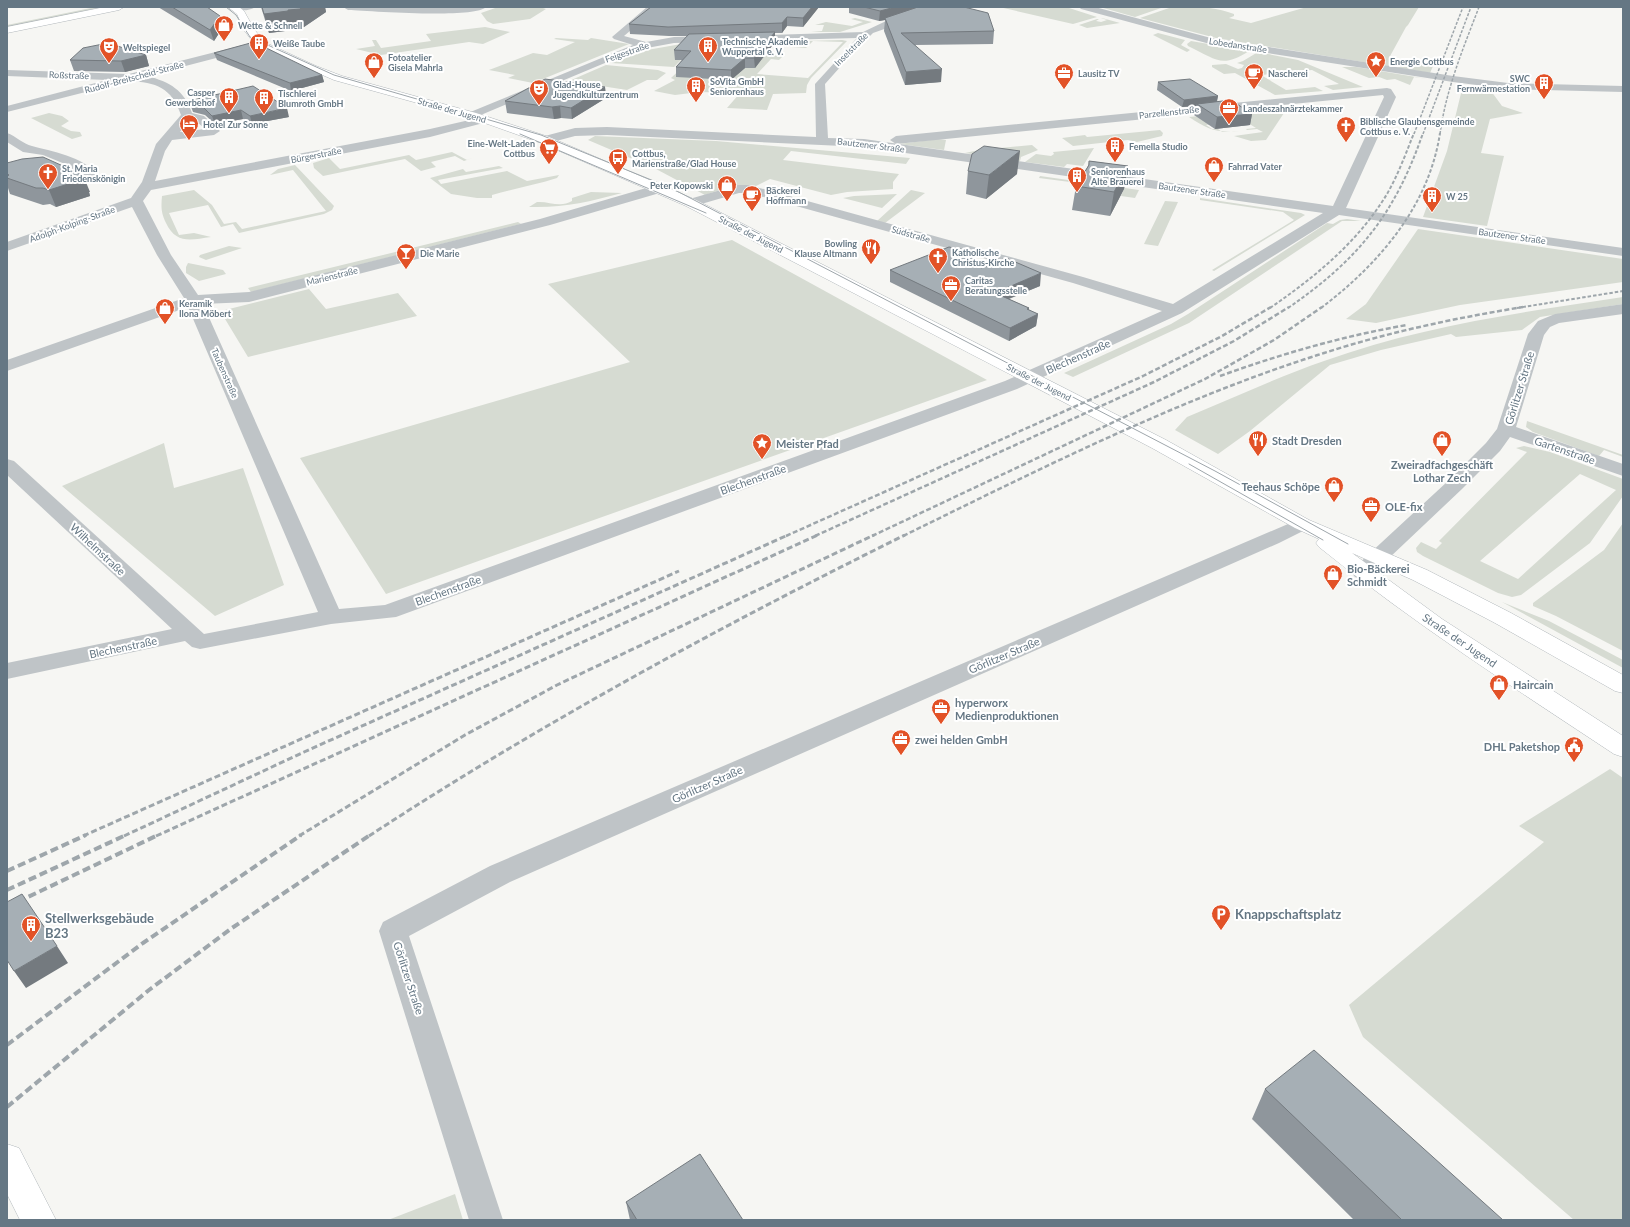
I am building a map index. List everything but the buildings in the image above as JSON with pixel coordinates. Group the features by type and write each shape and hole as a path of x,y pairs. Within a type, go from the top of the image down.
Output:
{"main road":[{"path":"7,23 88,7"},
{"path":"7,30 119,7"},
{"name":"Straße der Jugend","path":"234,8 241,13 249,30 260,44 338,78 487,119 545,140 691,203 1158,444 1302,524 1420,575 1503,618 1623,685"},
{"name":"Straße der Jugend","path":"1302,524 1362,572 1429,619 1623,748"},
{"path":"7,1160 39,1220"}],"street":[{"path":"234,8 250,7"},
{"path":"348,7 462,11 481,7"},
{"path":"644,45 617,37 652,7"},
{"name":"Inselstraße","path":"822,140 820,84 822,79 863,35 882,26 942,7"},
{"name":"Lobedanstraße","path":"1084,7 1190,37 1324,59 1329,66 1342,72"},
{"path":"737,38 863,35"},
{"name":"Feigestraße","path":"472,115 622,52 644,45 674,40 722,38"},
{"name":"Rudolf-Breitscheid-Straße","path":"7,109 260,44"},
{"path":"1324,59 1493,85 1623,89"},
{"name":"Roßstraße","path":"7,73 132,77"},
{"path":"132,77 163,84 174,89 183,101 186,115 163,143 157,155 143,195 136,201"},
{"path":"1337,211 1342,204 1390,97 1387,91 1363,81"},
{"name":"Parzellenstraße","path":"864,143 1387,91"},
{"path":"169,137 214,131 200,118 186,115"},
{"name":"Bürgerstraße","path":"146,187 430,133 487,119"},
{"name":"Bautzener Straße","path":"545,140 575,132 593,131 864,143 1623,252"},
{"path":"949,156 952,134"},
{"path":"7,137 27,149 46,152 69,161 90,174"},
{"name":"Marienstraße","path":"7,366 194,300 249,297 585,211 658,189"},
{"name":"Südstraße","path":"691,203 738,189 749,189 1078,280 1176,310"},
{"name":"Adolph-Kolping-Straße","path":"7,247 136,201"},
{"name":"Taubenstraße","path":"136,201 164,255 194,300 331,617"},
{"name":"Blechenstraße","path":"7,671 189,633 200,642 331,617 388,612 1029,377 1159,320 1322,218 1337,211"},
{"name":"Görlitzer Straße","path":"1362,572 1455,485 1493,447 1506,430 1536,334 1544,324 1555,319 1623,309"},
{"name":"Gartenstraße","path":"1506,430 1623,470"},
{"name":"Wilhelmstraße","path":"7,465 189,633"},
{"name":"Görlitzer Straße","path":"486,1220 394,931 500,874 1280,535 1302,524"}],"shaded area":[{"path":"96,7 103,7 7,28 7,25"},
{"path":"498,7 540,7 546,9 530,19 493,24 487,21 481,13"},
{"path":"999,7 1066,7 1097,17 1073,24"},
{"path":"1100,7 1164,7 1135,17"},
{"path":"1172,7 1203,8 1226,11 1234,14 1234,16 1229,18 1251,23 1307,7 1419,7 1389,58 1434,64 1430,73 1216,38 1140,18"},
{"path":"855,18 872,22 840,32 811,32 822,31 824,25 815,25 826,22 852,26 863,22 851,19"},
{"path":"1101,18 1120,23 1087,28 1079,25 1097,19 1099,19 1096,21 1101,22 1107,20"},
{"path":"485,27 510,32 483,44 469,42 381,55 356,49 375,46 372,40 376,40 381,48 431,41 426,34"},
{"path":"1158,33 1185,40 1181,45 1190,50 1187,52 1153,35"},
{"path":"591,38 629,44 533,83 508,78 515,75 489,70 533,53 547,55 575,42 554,39 588,40"},
{"path":"842,40 847,41 811,78 807,85 806,93 773,94 767,110 727,108 740,93 699,92 675,95 654,91 675,80 671,78 689,61 726,52 783,56 779,60 771,59 757,74 808,78 843,42 813,41 806,48 763,45 766,42"},
{"path":"1191,41 1249,51 1232,60 1218,60 1188,46 1187,44"},
{"path":"687,43 675,60 681,60 674,67 611,63 647,50"},
{"path":"1258,52 1298,60 1363,87 1333,90 1324,86 1339,84 1312,70 1261,75 1286,90 1315,87 1323,91 1275,95 1235,73 1224,74 1212,67 1212,65 1226,64 1238,69 1242,68 1244,65 1237,63"},
{"path":"606,65 658,70 666,73 657,80 647,80 627,90 569,81"},
{"path":"1342,67 1356,67 1428,79 1414,77 1410,85 1395,79 1387,80 1379,77 1369,78"},
{"path":"1463,85 1478,87 1477,91 1491,91 1502,106 1523,113 1490,119 1481,153 1504,156 1487,226 1423,217 1447,151"},
{"path":"1282,108 1286,110 1266,140 1251,141 1234,136 1263,132 1257,129 1247,130 1246,129 1256,128 1240,118 1206,125 1212,129 1218,129 1221,131 1213,130 1208,128 1189,117"},
{"path":"49,113 62,116 69,121 61,126 71,131 80,132 82,136 72,139 31,118"},
{"path":"1160,130 1163,133 1162,136 1137,142 1128,140 1073,146 1062,138 1085,135 1087,137"},
{"path":"595,136 716,141 910,158 906,164 791,151 783,160 899,174 893,182 893,189 847,192 831,195 770,179 754,187 729,187 705,195 656,169 588,140"},
{"path":"938,139 946,140 944,150 899,144"},
{"path":"1032,145 1038,150 1021,157 1020,161 965,153 979,150"},
{"path":"1094,148 1083,166 1067,164 1064,167 1025,162 1036,154 1051,156 1054,154 1053,152"},
{"path":"452,152 467,160 464,161 455,156 431,162 436,167 421,171 405,159 323,176 314,168 313,163 329,158 340,169 409,155 416,160"},
{"path":"295,165 334,206 332,210 324,214 239,233 233,224 221,227 208,205 169,213 179,235 194,233 211,237 197,239 184,239 174,234 164,219 162,210 162,196 194,190 212,205 224,224 236,222 242,229 326,211 293,170 270,175 278,169"},
{"path":"499,166 503,168 438,180 441,184 507,171 527,181 559,175 557,178 492,195 492,198 477,198 451,194 430,178 463,169 466,172"},
{"path":"1040,176 1139,190 1135,198 1121,196 1124,189 1039,178"},
{"path":"911,190 925,193 885,223 877,221"},
{"path":"591,192 622,193 576,204 529,207 537,202 559,204 568,203 572,201 572,198"},
{"path":"897,194 882,208 843,198 854,196"},
{"path":"1200,198 1301,213 1305,215 1214,271 1212,270 1294,220 1283,212 1200,200"},
{"path":"1165,201 1178,202 1158,246 1144,244"},
{"path":"1347,219 1361,221 1342,221 1189,323 1073,377 1064,373 1171,324 1327,223 1333,224 1340,220"},
{"path":"518,222 521,224 251,292 248,288"},
{"path":"1418,229 1623,259 1623,282 1460,305 1376,323 1346,319 1366,304"},
{"path":"732,240 987,380 386,594 300,458 630,362 548,284"},
{"path":"229,246 242,248 206,260 199,257 200,255"},
{"path":"188,263 223,270 226,274 199,281 186,273"},
{"path":"309,289 326,309 398,293 417,316 248,357 222,314 225,310"},
{"path":"1623,297 1623,304 1540,317 1522,330 1456,337 1451,334 1381,350 1330,365 1250,431 1218,454 1175,430 1187,417 1290,374 1324,361 1397,338 1434,329 1548,308"},
{"path":"1527,421 1623,455 1623,457 1604,450 1599,456 1533,432 1526,427"},
{"path":"164,443 174,488 243,468 284,585 215,616 62,486"},
{"path":"1524,446 1550,452 1623,479 1623,496 1590,543 1521,595 1512,597 1498,593 1423,556 1417,552 1416,548 1421,542 1436,549 1442,543 1439,541 1527,452 1516,448","holes":["1580,474 1616,490 1518,579 1480,561"]},
{"path":"1623,523 1623,651 1556,616 1533,606 1533,603 1604,550"},
{"path":"1502,602 1549,621 1623,660 1623,668"},
{"path":"1610,769 1623,778 1623,1220 1574,1220 1363,1037 1349,1005 1544,842 1519,826"},
{"path":"455,1194 463,1220 388,1220"}],"tram line":[{"path":"226,7 236,15 250,37 334,75 541,135 671,188 1215,471 1348,544"},
{"path":"520,134 706,213"},
{"path":"1189,464 1323,540"}],"railway":[{"path":"1414,134 1463,7"},
{"path":"1423,134 1471,7"},
{"path":"1440,134 1446,101 1461,54 1479,7"},
{"path":"1270,308 1319,271 1363,228 1391,187 1414,133"},
{"path":"1288,308 1313,290 1335,271 1355,252 1372,232 1387,211 1400,188 1423,133"},
{"path":"1321,308 1363,272 1381,253 1413,209 1425,185 1434,160 1440,133"},
{"path":"1521,307 1623,291"},
{"path":"786,536 1143,376 1222,336 1271,307"},
{"path":"815,536 1154,382 1234,341 1289,307"},
{"path":"872,536 1205,379 1274,340 1322,307"},
{"path":"903,536 1058,461 1163,413 1270,371 1348,345 1398,332 1521,307"},
{"path":"1517,308 1521,307"},
{"path":"1220,376 1312,346 1383,329 1407,325"},
{"path":"124,836 304,752 788,535"},
{"path":"156,836 818,535"},
{"path":"299,836 465,735 557,685 874,535"},
{"path":"369,836 499,755 632,678 836,569 905,535"},
{"path":"83,836 679,571"},
{"path":"7,871 86,835"},
{"path":"7,890 126,835"},
{"path":"7,907 158,835"},
{"path":"7,1045 143,943 301,835"},
{"path":"7,1107 149,990 232,928 370,835"}],"place":[{"name":"Wette & Schnell","path":"224,42"},
{"name":"Weiße Taube","path":"259,60"},
{"name":"Technische Akademie Wuppertal e. V.","path":"708,63"},
{"name":"Weltspiegel","path":"109,64"},
{"name":"Energie Cottbus","path":"1376,78"},
{"name":"Fotoatelier Gisela Mahrla","path":"374,79"},
{"name":"Lausitz TV","path":"1064,90"},
{"name":"Nascherei","path":"1254,90"},
{"name":"SWC Fernwärmestation","path":"1544,100"},
{"name":"SoVita GmbH Seniorenhaus","path":"696,103"},
{"name":"Glad-House Jugendkulturzentrum","path":"539,106"},
{"name":"Casper Gewerbehof","path":"229,114"},
{"name":"Tischlerei Blumroth GmbH","path":"264,115"},
{"name":"Landeszahnärztekammer","path":"1229,125"},
{"name":"Hotel Zur Sonne","path":"189,141"},
{"name":"Biblische Glaubensgemeinde Cottbus e. V.","path":"1346,143"},
{"name":"Femella Studio","path":"1115,163"},
{"name":"Eine-Welt-Laden Cottbus","path":"549,165"},
{"name":"Cottbus, Marienstraße/Glad House","path":"618,175"},
{"name":"Fahrrad Vater","path":"1214,183"},
{"name":"St. Maria Friedenskönigin","path":"48,190"},
{"name":"Seniorenhaus Alte Brauerei","path":"1077,193"},
{"name":"Peter Kopowski","path":"727,202"},
{"name":"Bäckerei Hoffmann","path":"752,212"},
{"name":"W 25","path":"1432,213"},
{"name":"Bowling Klause Altmann","path":"871,265"},
{"name":"Die Marie","path":"406,270"},
{"name":"Katholische Christus-Kirche","path":"938,274"},
{"name":"Caritas Beratungsstelle","path":"951,302"},
{"name":"Keramik Ilona Möbert","path":"165,325"},
{"name":"Stadt Dresden","path":"1258,457"},
{"name":"Zweiradfachgeschäft Lothar Zech","path":"1442,457"},
{"name":"Meister Pfad","path":"762,460"},
{"name":"Teehaus Schöpe","path":"1334,503"},
{"name":"OLE-fix","path":"1371,523"},
{"name":"Bio-Bäckerei Schmidt","path":"1333,591"},
{"name":"Haircain","path":"1499,701"},
{"name":"hyperworx Medienproduktionen","path":"941,725"},
{"name":"zwei helden GmbH","path":"901,756"},
{"name":"DHL Paketshop","path":"1574,763"},
{"name":"Knappschaftsplatz","path":"1221,931"},
{"name":"Stellwerksgebäude B23","path":"31,942"}]}
